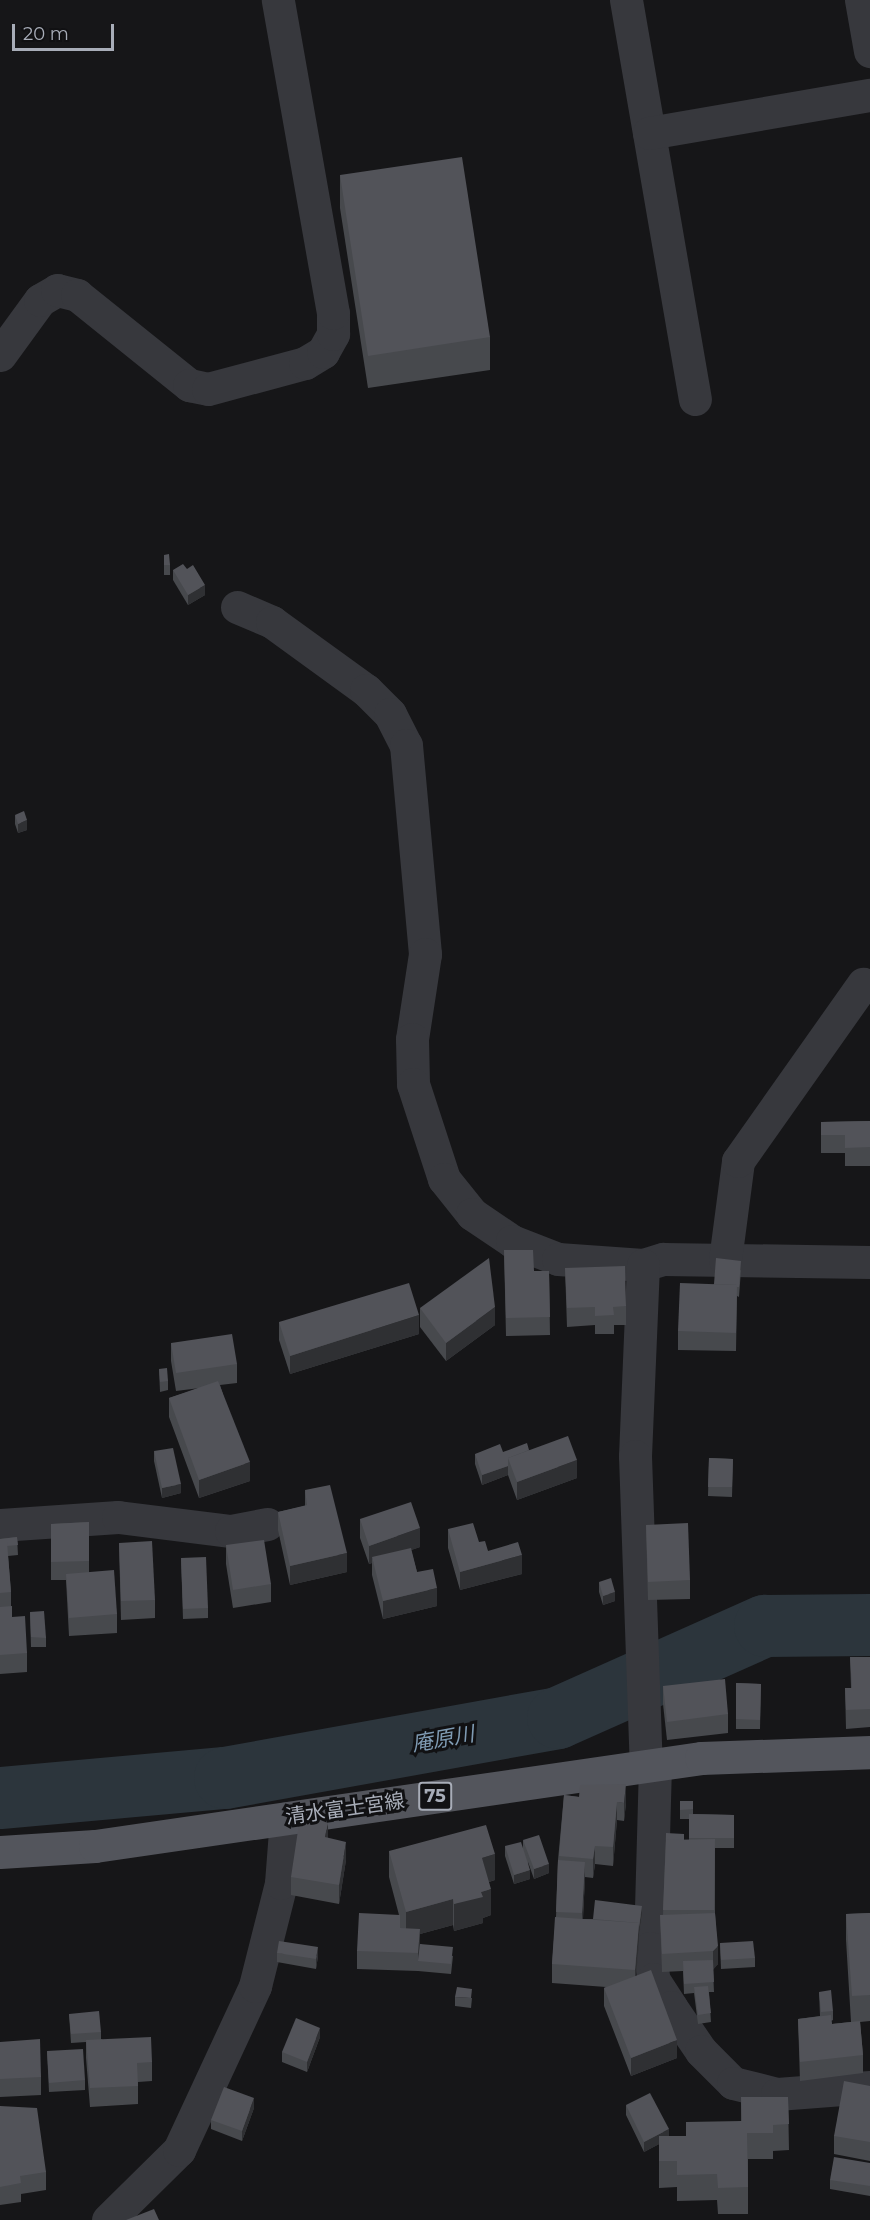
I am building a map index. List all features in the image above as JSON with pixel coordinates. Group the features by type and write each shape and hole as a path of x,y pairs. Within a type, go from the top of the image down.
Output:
{"main road":[{"name":"清水富士宮線","path":"0,1852 95,1846 651,1765 870,1752"}],"street":[{"path":"0,355 40,300 57,290 77,295 189,385 208,388 305,363 323,352 333,334 333,313 278,0"},
{"path":"626,0 695,399"},
{"path":"861,0 870,51"},
{"path":"649,133 870,95"},
{"path":"237,607 272,622 366,690 390,714 406,745 425,954 412,1039 414,1084 444,1179 472,1214 512,1241 558,1259 643,1265 663,1259 870,1262"},
{"path":"725,1260 738,1161 862,984"},
{"path":"643,1265 634,1456 651,1765 650,1948 653,1979 701,2051 733,2083 777,2094 870,2087"},
{"path":"0,1525 118,1517 231,1531 267,1524"},
{"path":"108,2220 179,2150 255,1986 281,1883 286,1818"}],"building":[{"path":"462,157 490,337 368,356 340,175"},
{"path":"169,554 170,565 164,565 164,555"},
{"path":"183,564 187,569 193,565 205,585 188,595 173,570"},
{"path":"24,811 27,820 18,824 15,815"},
{"path":"870,1121 870,1147 845,1148 845,1135 821,1135 821,1122"},
{"path":"504,1250 533,1250 534,1271 549,1271 550,1317 506,1318"},
{"path":"489,1258 495,1307 446,1343 420,1308"},
{"path":"716,1258 741,1261 739,1287 714,1284"},
{"path":"625,1266 626,1306 613,1307 614,1315 595,1316 595,1307 567,1308 565,1268"},
{"path":"409,1283 419,1315 290,1356 279,1322"},
{"path":"680,1283 737,1285 736,1333 678,1331"},
{"path":"232,1334 237,1364 176,1373 171,1343"},
{"path":"167,1368 168,1381 160,1382 159,1369"},
{"path":"218,1381 250,1462 199,1480 169,1398"},
{"path":"568,1436 577,1460 517,1482 508,1458"},
{"path":"527,1443 529,1450 508,1458 508,1466 482,1475 475,1454 500,1444 503,1452"},
{"path":"173,1448 181,1484 162,1488 154,1451"},
{"path":"709,1458 733,1459 732,1487 708,1487"},
{"path":"330,1485 347,1553 290,1566 278,1512 307,1505 305,1490"},
{"path":"411,1502 420,1528 369,1546 360,1519"},
{"path":"89,1522 89,1561 51,1562 51,1524"},
{"path":"473,1523 479,1542 485,1541 488,1551 518,1542 522,1555 460,1572 448,1529"},
{"path":"688,1523 690,1580 648,1582 646,1525"},
{"path":"17,1537 18,1545 7,1546 7,1542 0,1542 0,1539"},
{"path":"264,1540 271,1584 233,1590 226,1545"},
{"path":"152,1541 155,1600 121,1601 119,1543"},
{"path":"0,1542 7,1542 11,1592 0,1593"},
{"path":"411,1548 417,1572 433,1569 437,1588 383,1601 372,1557"},
{"path":"206,1557 208,1608 183,1609 181,1558"},
{"path":"114,1570 117,1614 69,1618 66,1574"},
{"path":"611,1578 615,1592 603,1596 599,1582"},
{"path":"12,1606 12,1617 25,1616 27,1653 0,1655 0,1607"},
{"path":"44,1611 46,1638 31,1637 30,1612"},
{"path":"850,1657 870,1657 870,1709 846,1710 845,1688 852,1688"},
{"path":"725,1679 728,1714 667,1722 663,1686"},
{"path":"736,1683 761,1684 760,1720 736,1719"},
{"path":"626,1784 624,1803 617,1802 613,1847 595,1846 593,1859 559,1856 564,1795 579,1797 580,1785"},
{"path":"680,1801 693,1801 693,1809 680,1810"},
{"path":"689,1814 734,1815 734,1838 689,1838"},
{"path":"300,1817 328,1822 325,1837 346,1842 339,1885 291,1877"},
{"path":"486,1825 495,1854 482,1858 491,1889 481,1892 483,1897 454,1904 453,1899 406,1912 389,1851"},
{"path":"666,1833 684,1834 684,1840 666,1840"},
{"path":"539,1835 549,1864 534,1869 523,1840"},
{"path":"715,1839 714,1910 663,1910 666,1840"},
{"path":"521,1842 530,1870 514,1875 505,1846"},
{"path":"558,1860 585,1862 582,1913 556,1912"},
{"path":"595,1900 642,1906 639,1927 639,1923 593,1919"},
{"path":"359,1913 400,1915 400,1928 420,1929 418,1953 357,1951"},
{"path":"715,1913 718,1946 713,1951 662,1954 660,1915"},
{"path":"870,1913 870,1995 852,1996 846,1914"},
{"path":"555,1917 639,1923 635,1970 552,1964"},
{"path":"279,1941 318,1947 316,1959 277,1953"},
{"path":"753,1941 755,1958 721,1960 720,1943"},
{"path":"420,1944 453,1947 451,1964 418,1961"},
{"path":"713,1960 714,1982 684,1984 683,1961"},
{"path":"651,1970 677,2040 631,2058 604,1988"},
{"path":"708,1986 711,2013 698,2015 694,1987"},
{"path":"457,1987 472,1989 471,1998 455,1997"},
{"path":"831,1990 833,2011 821,2012 819,1992"},
{"path":"99,2011 101,2032 71,2034 69,2014"},
{"path":"831,2015 832,2024 860,2021 863,2055 800,2062 798,2019"},
{"path":"296,2018 320,2028 307,2062 282,2052"},
{"path":"151,2037 152,2062 137,2063 138,2086 90,2088 86,2040"},
{"path":"40,2039 41,2077 0,2079 0,2042"},
{"path":"83,2049 85,2080 49,2083 47,2051"},
{"path":"844,2081 870,2086 870,2142 834,2136"},
{"path":"224,2087 254,2098 242,2131 211,2120"},
{"path":"650,2093 669,2129 644,2142 626,2105"},
{"path":"741,2097 788,2097 789,2124 773,2125 773,2133 747,2133 748,2187 718,2188 717,2174 677,2175 677,2161 659,2161 659,2136 686,2136 686,2122 742,2121"},
{"path":"0,2106 37,2108 46,2172 20,2176 21,2183 0,2187"},
{"path":"834,2157 870,2163 870,2186 830,2180"},
{"path":"154,2209 159,2220 126,2220"}],"waterway":[{"name":"庵原川","path":"0,1798 225,1778 558,1718 765,1626 870,1625"}]}
